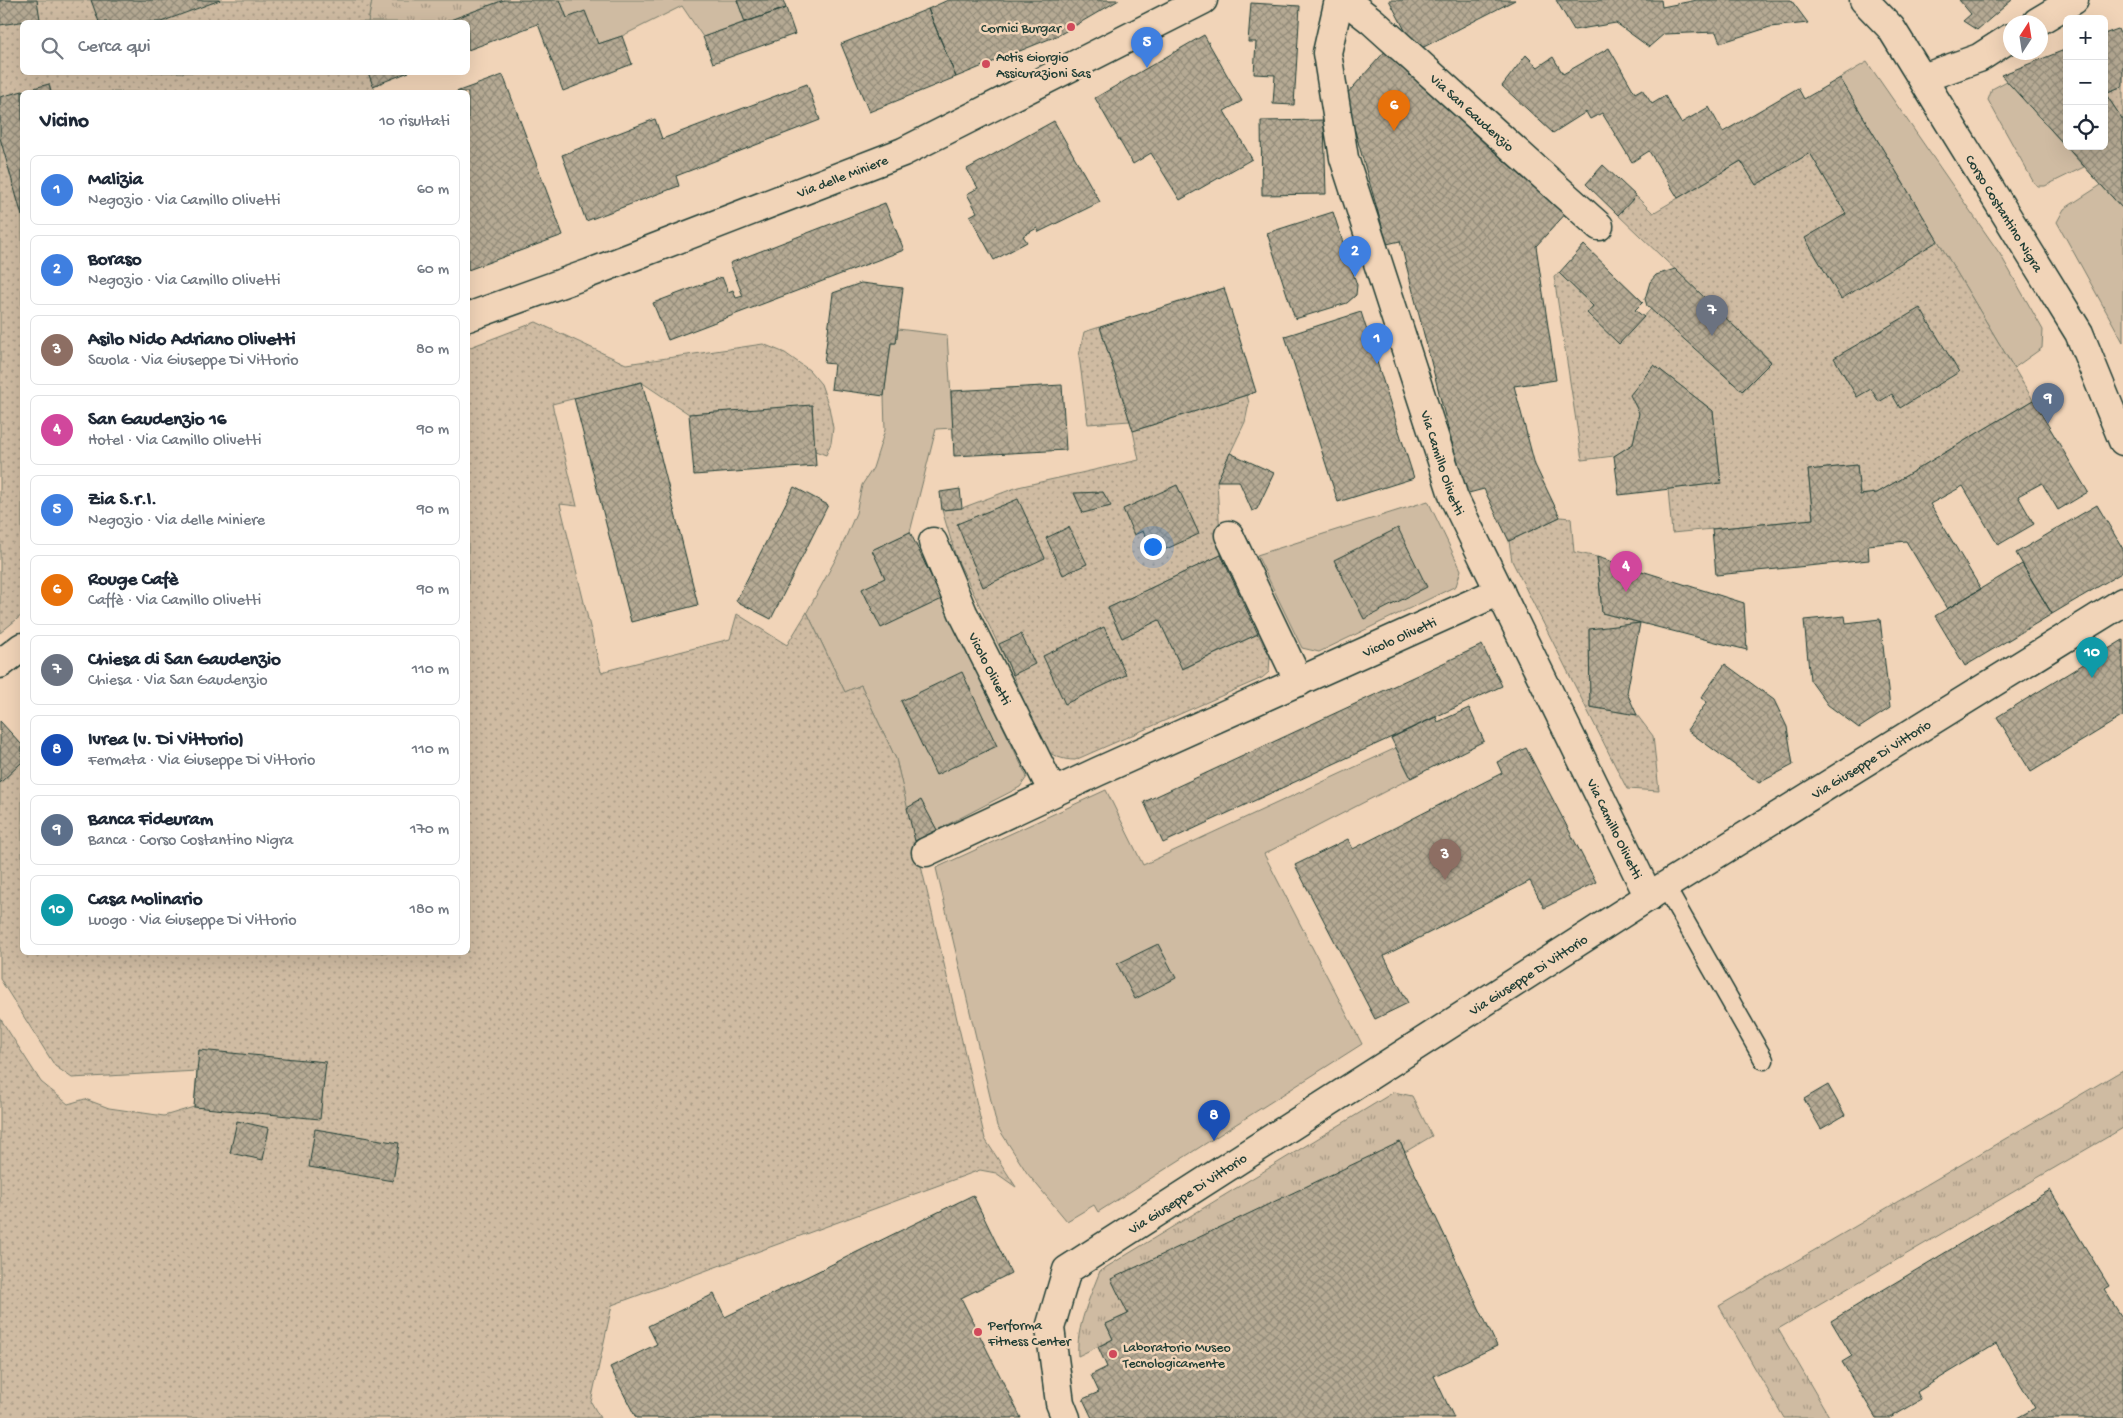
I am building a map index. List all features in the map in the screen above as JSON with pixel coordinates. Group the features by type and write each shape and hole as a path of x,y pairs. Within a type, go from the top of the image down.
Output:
{"street":[{"name":"Via delle Miniere","path":"470,316 590,273 903,152 1202,0"},
{"name":"Via Camillo Olivetti","path":"1339,0 1327,52 1344,158 1454,498 1500,592 1657,892"},
{"name":"Via San Gaudenzio","path":"1345,0 1372,21 1600,226"},
{"name":"Corso Costantino Nigra","path":"1864,0 1891,28 2079,333 2123,441"},
{"path":"2048,15 2074,0"},
{"path":"1923,78 1978,58 2003,42"},
{"path":"1229,535 1299,682"},
{"name":"Vicolo Olivetti","path":"933,542 963,613 1053,792"},
{"name":"Vicolo Olivetti","path":"926,852 1053,792 1500,592"},
{"name":"Via Giuseppe Di Vittorio","path":"1066,1418 1060,1403 1050,1328 1066,1270 1657,892 2123,602"},
{"path":"0,664 20,649"}],"lane":[{"path":"1657,892 1764,1060"}],"green space":[{"path":"0,0 372,0 368,20 20,20 20,75 369,75 375,90 20,90 20,617 0,633"},
{"path":"372,0 504,0 450,20 368,20"},
{"path":"560,0 737,0 745,22 703,37 682,6 622,36 598,44 567,18"},
{"path":"1867,62 2000,254 2043,330 2042,348 2014,368 1840,78"},
{"path":"2007,81 2063,144 2063,150 2069,150 2084,167 2045,186 2038,186 2034,183 1988,100 1992,89"},
{"path":"2123,86 2123,120 2108,98 2108,92"},
{"path":"1810,153 1846,214 1806,238 1841,298 1938,241 2033,400 1877,493 1860,495 1857,465 1808,470 1813,519 1672,533 1668,489 1721,483 1713,411 1654,365 1631,395 1639,413 1633,444 1614,456 1582,460 1554,277 1559,273 1593,306 1587,313 1619,343 1651,309 1743,391 1771,361 1618,215 1636,196 1653,213 1741,161 1756,185"},
{"path":"2101,185 2123,209 2123,342 2057,222 2064,209"},
{"path":"536,322 626,364 763,344 785,353 809,370 821,384 829,407 833,428 831,443 826,455 815,451 812,406 689,414 641,382 552,404 577,506 560,504 601,672 730,639 737,614 787,645 807,612 845,692 861,685 896,759 985,1139 1016,1187 996,1173 980,1170 612,1305 591,1402 600,1418 0,1418 0,1018 41,1082 68,1104 85,1099 109,1108 164,1116 194,1107 197,1071 72,1078 55,1066 0,979 0,783 20,764 20,955 470,955 470,347"},
{"path":"1100,327 1130,421 1088,424 1079,356 1084,332"},
{"path":"898,329 947,335 953,428 936,429 910,532 872,550 885,578 862,589 881,627 942,599 1027,777 1020,787 937,830 921,801 907,808 896,759 861,685 845,692 807,612 839,553 856,513 862,485 873,468 885,430 884,396 891,343 896,343"},
{"path":"1247,395 1249,403 1245,422 1217,481 1221,555 1108,608 1122,638 1159,620 1183,669 1258,634 1270,656 1269,672 1262,678 1075,760 1053,755 1043,747 1013,675 956,557 942,510 962,508 1018,487 1139,460 1133,431"},
{"path":"1428,501 1461,570 1456,586 1319,652 1302,648 1257,555"},
{"path":"1560,517 1571,518 1574,552 1597,557 1602,613 1640,623 1589,630 1590,707 1637,715 1653,736 1659,791 1627,789 1512,561 1509,541"},
{"path":"1396,748 1411,778 1264,854 1362,1044 1098,1212 1094,1205 1067,1221 1027,1173 997,1126 936,868 1106,790 1143,865"},
{"path":"2123,1070 2123,1128 1778,1329 1830,1418 1784,1418 1719,1306"},
{"path":"1394,1092 1412,1096 1432,1136 1405,1152 1400,1142 1128,1314 1106,1324 1113,1339 1078,1356 1081,1323 1100,1271"}],"building":[{"path":"0,0 37,0 40,19 20,20 20,22 0,25"},
{"path":"91,0 220,0 166,20 98,20"},
{"path":"504,0 560,0 567,18 585,11 598,44 622,36 632,64 563,91 538,24 470,49 470,20 450,20"},
{"path":"737,0 783,0 786,8 745,22"},
{"path":"948,0 1119,0 1059,35 956,77 928,9"},
{"path":"1389,0 1515,0 1416,51"},
{"path":"1556,0 1661,0 1662,7 1697,0 1791,0 1808,23 1770,27 1720,43 1716,32 1664,34 1649,47 1616,23 1574,30"},
{"path":"1959,0 2012,0 1977,30 1963,21 1971,14"},
{"path":"1251,3 1300,6 1294,105 1273,104 1275,75 1254,74 1256,42 1248,42"},
{"path":"786,8 795,34 713,63 703,37"},
{"path":"928,9 956,77 869,112 841,44"},
{"path":"2118,29 2123,40 2123,86 2108,92 2108,60 2108,33"},
{"path":"1204,35 1242,101 1224,111 1252,159 1180,200 1151,153 1133,164 1095,98"},
{"path":"1388,48 1570,209 1536,246 1556,380 1514,386 1535,465 1560,517 1509,541 1484,489 1465,494 1400,241 1387,244 1345,96"},
{"path":"1609,48 1635,93 1642,89 1652,104 1665,96 1681,123 1709,107 1723,132 1798,88 1804,99 1840,78 1938,241 1841,299 1805,238 1846,214 1810,153 1756,185 1741,161 1678,198 1649,151 1632,162 1602,113 1590,119 1586,112 1553,133 1502,86 1526,55 1538,67 1553,57 1563,74"},
{"path":"2063,51 2063,143 2001,75 2039,60 2048,60 2048,56"},
{"path":"369,75 401,75 373,86"},
{"path":"503,75 563,235 470,269 470,90 462,90"},
{"path":"49,84 50,90 26,90"},
{"path":"807,84 820,120 676,176 679,186 586,221 562,155 655,119 662,139"},
{"path":"20,92 20,209 0,138 0,97"},
{"path":"2108,98 2123,120 2123,209 2069,150 2108,150"},
{"path":"1324,120 1326,194 1262,195 1261,121"},
{"path":"1054,121 1100,202 1039,232 1037,228 1023,236 1027,242 994,260 970,216 977,212 967,194 978,188 967,169"},
{"path":"1603,165 1636,196 1618,215 1586,184"},
{"path":"885,203 904,250 668,340 653,303 722,277 728,292 733,290 736,298 743,296 730,263"},
{"path":"1333,212 1357,285 1356,295 1347,303 1295,319 1267,233"},
{"path":"1584,245 1643,302 1635,310 1644,317 1619,344 1587,313 1593,306 1559,273"},
{"path":"1675,269 1771,362 1742,391 1647,306 1645,299 1650,282 1656,275"},
{"path":"861,283 903,288 896,343 891,343 884,396 831,389 834,364 824,363 833,293"},
{"path":"1224,288 1256,392 1133,431 1100,327"},
{"path":"1920,308 1959,372 1900,408 1892,394 1879,402 1871,389 1857,397 1834,358"},
{"path":"1361,312 1414,478 1338,502 1285,336"},
{"path":"1654,365 1713,411 1721,483 1619,495 1614,456 1633,444 1639,413 1630,395"},
{"path":"642,382 698,605 631,622 574,398"},
{"path":"1062,385 1066,450 954,456 951,391"},
{"path":"2033,400 2088,492 2058,510 2042,483 2018,496 2034,524 1998,545 1963,486 1930,504 1981,589 1947,609 1906,541 1868,545 1869,560 1716,575 1712,529 1813,519 1808,470 1857,465 1860,495 1877,493"},
{"path":"812,405 816,466 694,475 689,414"},
{"path":"1230,453 1274,473 1257,509 1252,511 1239,481 1217,481"},
{"path":"1177,485 1199,534 1153,555 1143,531 1134,535 1123,509"},
{"path":"794,487 828,505 771,619 736,601"},
{"path":"960,489 962,508 942,510 940,492"},
{"path":"1103,492 1111,506 1083,513 1074,493"},
{"path":"1018,499 1045,558 983,587 957,524"},
{"path":"2097,505 2123,549 2123,572 2052,614 2016,553"},
{"path":"1069,527 1087,564 1063,575 1046,538"},
{"path":"1398,528 1427,587 1364,619 1334,560"},
{"path":"910,532 942,599 881,628 862,589 885,578 872,550"},
{"path":"1221,555 1258,634 1182,669 1159,620 1122,638 1108,608"},
{"path":"1597,557 1744,603 1747,650 1602,613"},
{"path":"2022,564 2052,614 1965,666 1935,616"},
{"path":"1845,616 1846,623 1880,619 1890,708 1859,728 1828,705 1810,680 1804,620"},
{"path":"1640,623 1627,693 1637,715 1590,707 1589,629"},
{"path":"1104,627 1126,675 1065,704 1043,656"},
{"path":"1021,634 1035,664 1013,675 999,644"},
{"path":"2123,640 2123,716 2031,772 1997,717"},
{"path":"1482,645 1502,686 1163,843 1144,802"},
{"path":"1725,664 1774,700 1787,727 1793,765 1759,783 1687,730 1707,702 1701,698"},
{"path":"962,672 997,746 936,775 901,701"},
{"path":"1469,708 1484,741 1411,778 1391,738 1436,717 1438,722"},
{"path":"0,721 20,743 20,764 0,783"},
{"path":"1526,748 1596,882 1544,908 1530,881 1384,956 1408,1003 1375,1019 1295,865 1348,839 1353,849 1502,773 1497,762"},
{"path":"921,800 937,830 915,841 907,808"},
{"path":"1158,944 1176,978 1135,999 1117,964"},
{"path":"199,1050 326,1062 320,1119 194,1107"},
{"path":"1828,1085 1845,1115 1821,1129 1804,1099"},
{"path":"237,1121 269,1128 263,1160 230,1153"},
{"path":"315,1129 399,1143 393,1181 309,1167"},
{"path":"1400,1142 1497,1346 1434,1376 1454,1418 1092,1418 1083,1399 1099,1392 1091,1375 1107,1367 1098,1347 1113,1339 1106,1324 1128,1314 1111,1279"},
{"path":"2050,1190 2109,1286 2104,1289 2123,1319 2123,1418 2017,1418 2035,1408 1996,1344 1917,1392 1921,1400 1890,1418 1876,1418 1842,1362 1852,1356 1831,1321"},
{"path":"973,1195 1011,1273 961,1298 1021,1418 636,1418 610,1367 657,1344 648,1326 714,1294 725,1317"}],"place":[{"name":"Cornici Burgar","path":"1071,27"},
{"name":"Actis Giorgio Assicurazioni Sas","path":"986,64"},
{"name":"Zia S.r.l.","path":"1147,68"},
{"name":"Rouge Cafè","path":"1394,131"},
{"name":"Boraso","path":"1355,277"},
{"name":"Chiesa di San Gaudenzio","path":"1712,336"},
{"name":"Malizia","path":"1377,364"},
{"name":"Banca Fideuram","path":"2048,424"},
{"name":"San Gaudenzio 16","path":"1626,592"},
{"name":"Casa Molinario","path":"2092,678"},
{"name":"Asilo Nido Adriano Olivetti","path":"1445,880"},
{"name":"Ivrea (v. Di Vittorio)","path":"1214,1141"},
{"name":"Performa Fitness Center","path":"978,1332"},
{"name":"Laboratorio Museo Tecnologicamente","path":"1113,1354"}]}
